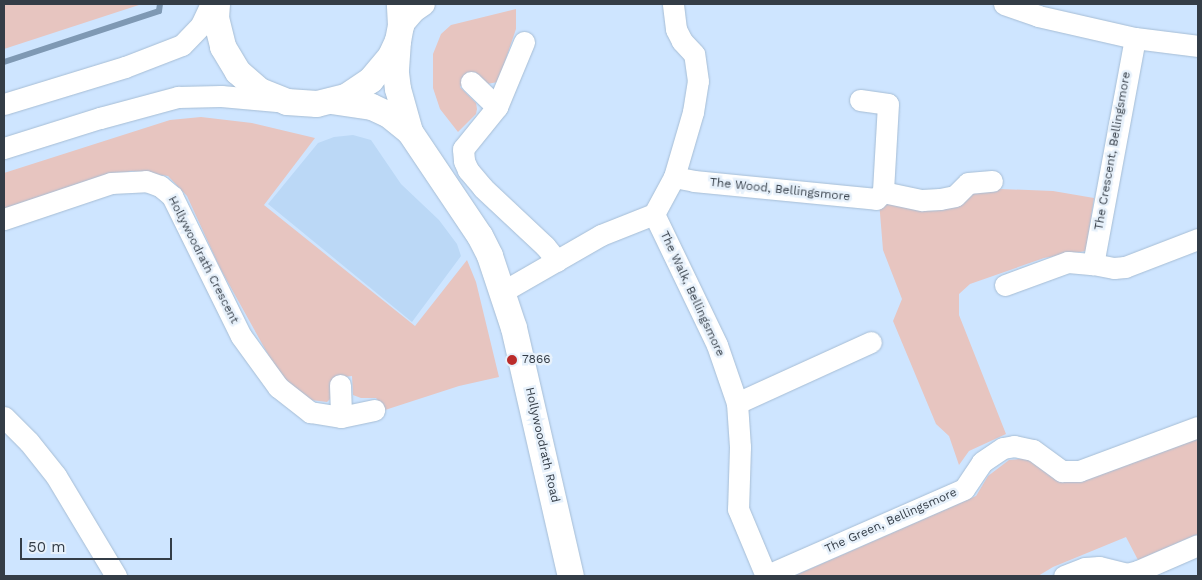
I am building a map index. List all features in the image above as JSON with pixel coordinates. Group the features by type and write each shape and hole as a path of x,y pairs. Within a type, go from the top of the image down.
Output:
{"main road":[{"path":"217,4 216,18 223,47 238,72 260,91 287,102 317,104 331,101 346,97 371,80 391,56 400,24"},
{"name":"Hollywoodrath Road","path":"400,24 396,73 398,89 410,132"},
{"name":"Hollywoodrath Road","path":"331,101 372,107 389,115 410,132 480,236 490,256 514,328 572,576"}],"street":[{"path":"4,104 125,68 182,46 201,25 211,4"},
{"path":"400,24 424,4"},
{"path":"502,292 600,235 654,214 674,177 693,112 698,81 694,54 682,41 676,29 674,4"},
{"path":"1004,4 1038,16 1135,38 1198,46"},
{"name":"The Crescent, Bellingsmore","path":"1093,264 1135,38"},
{"path":"524,42 497,107 463,148 464,161 468,170 483,188 545,246 557,261"},
{"path":"471,82 497,107"},
{"path":"4,148 100,118 178,97 221,96 287,102"},
{"path":"860,100 888,104 883,192"},
{"name":"The Wood, Bellingsmore","path":"674,177 694,181 876,199 883,192 922,200 956,196 968,183 992,181"},
{"name":"Hollywoodrath Crescent","path":"4,219 111,183 146,181 160,186 172,196 242,336 278,387 310,412 341,418 374,410"},
{"name":"The Walk, Bellingsmore","path":"654,214 717,345 737,403 740,448 738,509 765,576"},
{"path":"1005,286 1068,262 1114,268 1125,266 1198,240"},
{"path":"737,403 870,342"},
{"path":"340,385 341,418"},
{"path":"4,417 29,442 56,476 116,576"},
{"name":"The Green, Bellingsmore","path":"765,576 964,489 982,462 1002,448 1014,446 1033,450 1062,471 1079,471 1198,427"},
{"path":"1064,576 1084,568 1099,567 1127,574 1198,546"}],"shaded area":[{"path":"4,4 142,4 4,49"},
{"path":"516,9 516,29 498,82 487,84 475,72 460,87 476,103 477,109 476,114 458,132 440,109 433,88 433,54 441,34 451,25"},
{"path":"201,117 252,123 315,138 264,205 415,326 467,260 476,282 499,377 459,386 385,410 376,398 361,398 353,395 352,376 336,378 334,395 327,402 311,400 297,392 275,367 220,268 187,196 168,176 131,171 4,210 4,173 170,120"},
{"path":"353,135 371,140 401,184 439,220 457,244 461,256 412,322 268,204 318,143 334,137"},
{"path":"1000,189 1053,191 1094,198 1086,251 1044,258 970,284 959,294 959,315 1006,434 969,451 959,465 949,436 936,424 893,321 902,299 883,250 879,201"},
{"path":"1198,438 1198,534 1138,560 1126,537 1053,567 1038,576 794,576 976,496 988,476 1009,460 1030,458 1047,469"}],"waterway":[{"path":"4,62 159,11 160,4"}],"place":[{"name":"7866","path":"512,360"}]}
